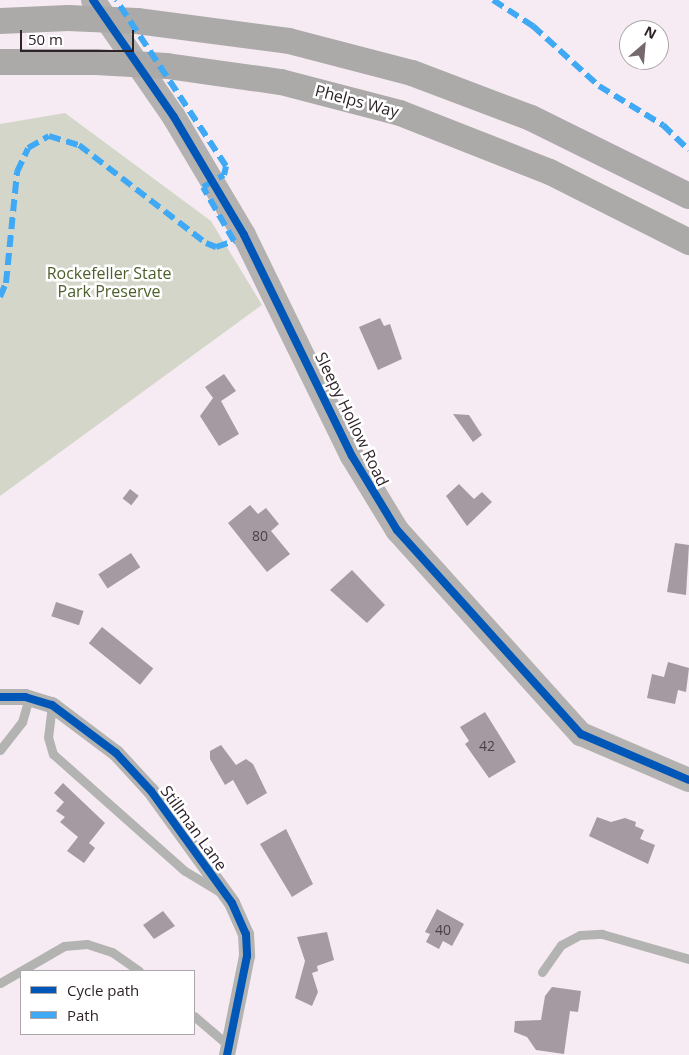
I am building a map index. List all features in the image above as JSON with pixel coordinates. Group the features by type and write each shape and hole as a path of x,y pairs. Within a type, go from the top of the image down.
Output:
{"main road":[{"path":"0,21 68,18 136,21 290,42 412,73 538,121 689,196"},
{"name":"Phelps Way","path":"0,62 96,62 167,66 281,82 400,113 514,156 689,242"}],"street":[{"name":"Sleepy Hollow Road","path":"96,4 174,117 244,235 352,456 397,530 581,734 689,780"},
{"name":"Stillman Lane","path":"0,697 29,698 52,705 116,753 150,790 225,894 246,934 247,956 227,1050"}],"lane":[{"path":"0,750 22,722 29,698"},
{"path":"52,705 48,737 53,754 185,871 225,894"},
{"path":"542,972 561,945 580,935 602,934 689,959"},
{"path":"22,970 64,946 86,944 112,952 138,970"},
{"path":"0,983 20,971"},
{"path":"195,1017 227,1050"}],"green space":[{"name":"Rockefeller State Park Preserve","path":"65,113 211,221 262,305 0,496 0,124"}],"building":[{"path":"380,318 384,326 390,324 402,359 378,370 359,327"},
{"path":"224,374 236,391 221,401 239,434 219,446 200,416 213,398 205,387"},
{"path":"453,414 469,415 482,435 473,442"},
{"path":"459,484 474,499 482,492 492,502 467,526 446,496"},
{"path":"130,489 139,496 131,505 123,498"},
{"path":"250,505 258,514 266,508 279,524 271,531 290,554 267,572 228,523"},
{"path":"675,543 689,545 686,595 667,592"},
{"path":"131,553 140,567 108,588 98,574"},
{"path":"352,570 385,605 367,623 330,590"},
{"path":"56,602 84,611 79,625 51,616"},
{"path":"102,627 153,669 140,685 89,643"},
{"path":"668,662 689,668 686,692 678,690 675,704 647,698 652,674 664,677"},
{"path":"485,712 516,762 489,778 465,744 469,741 460,727"},
{"path":"221,745 236,765 246,759 253,764 267,793 247,805 233,780 225,785 210,759 210,751"},
{"path":"63,783 105,823 89,843 95,848 84,863 67,851 78,837 60,822 65,817 56,811 64,802 54,793"},
{"path":"597,817 611,822 625,818 636,822 635,826 644,830 640,839 655,845 648,864 589,836"},
{"path":"286,829 313,884 292,897 260,844"},
{"path":"437,909 464,924 452,946 443,941 439,949 426,942 430,934 425,932"},
{"path":"163,911 175,926 154,939 143,925"},
{"path":"327,932 334,960 317,966 318,971 312,973 318,992 312,1006 295,998 305,961 297,937"},
{"path":"552,987 581,991 578,1012 570,1011 564,1054 536,1050 527,1037 514,1032 515,1021 541,1020 545,996"}],"marked path":[{"path":"0,297 6,283 17,172 28,148 49,136 79,145 206,243 216,247 234,241 203,187 224,175 226,166 116,0"},
{"path":"493,0 533,26 599,86 663,125 689,150"}],"cycle path":[{"path":"93,0 174,117 244,235 352,456 397,530 581,734 689,780"},
{"path":"0,697 25,697 52,705 116,753 151,791 232,903 246,934 247,956 227,1055"}]}
